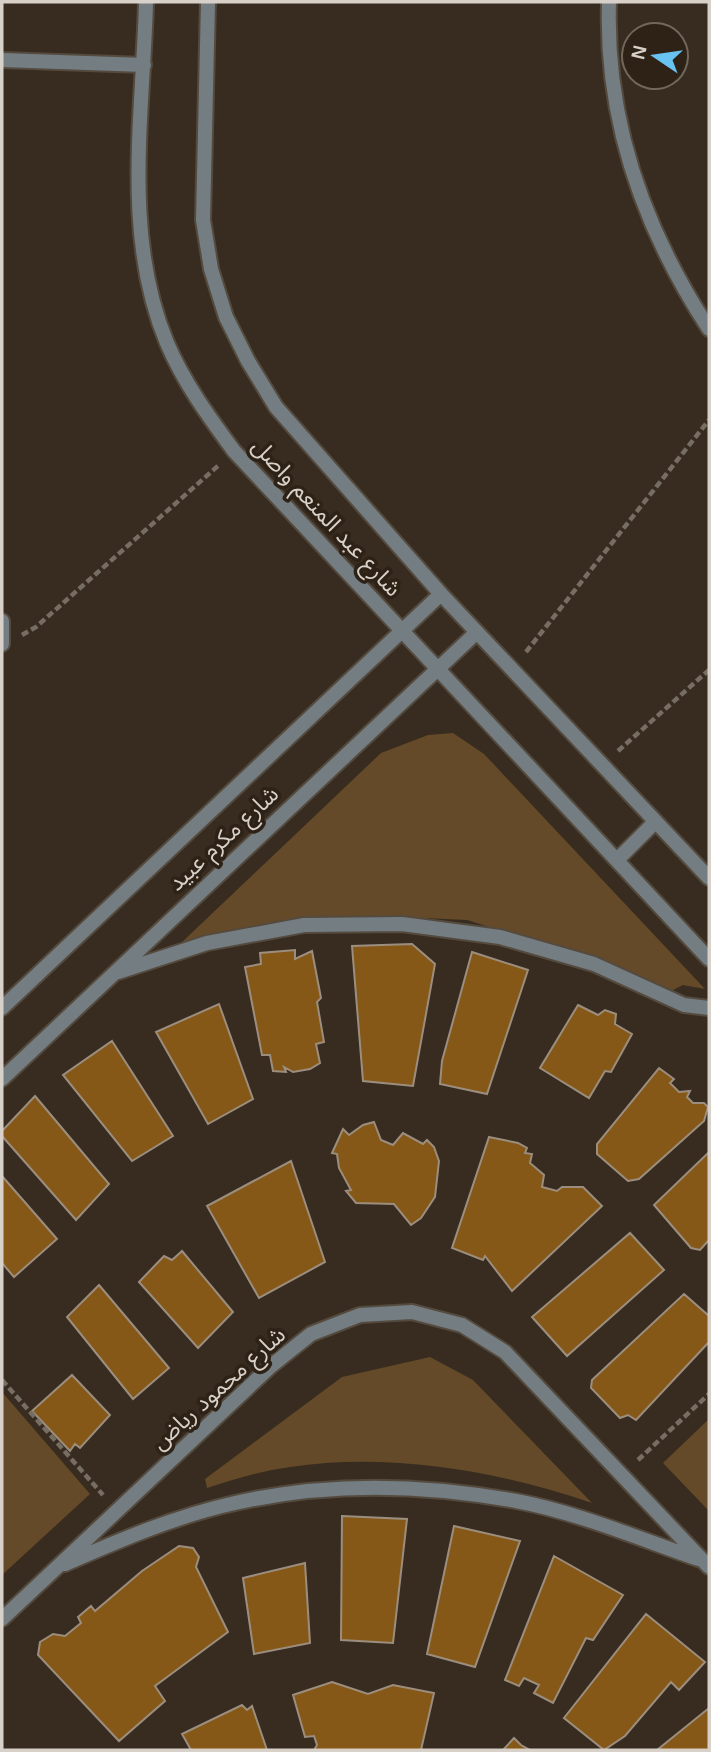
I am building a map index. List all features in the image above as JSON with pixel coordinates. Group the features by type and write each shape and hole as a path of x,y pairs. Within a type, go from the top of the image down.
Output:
{"street":[{"name":"شارع عبد المنعم واصل","path":"146,2 138,176 140,233 150,288 167,342 192,393 234,451 709,959"},
{"name":"شارع عبد المنعم واصل","path":"208,2 203,220 211,269 226,317 276,407 441,594 709,878"},
{"path":"609,2 607,48 620,128 640,194 678,281 709,330"},
{"path":"2,60 144,65"},
{"name":"شارع مكرم عبيد","path":"2,1008 441,594"},
{"path":"2,621 7,642"},
{"name":"شارع مكرم عبيد","path":"2,1079 477,632"},
{"path":"617,860 655,821"},
{"path":"113,974 207,943 303,925 402,924 500,937 594,964 684,1005 709,1008"},
{"name":"شارع محمود رياض","path":"2,1619 271,1366 312,1334 360,1315 411,1312 462,1325 505,1352 706,1564"},
{"path":"56,1568 144,1530 235,1503 329,1488 424,1488 518,1502 706,1564"}],"path":[{"path":"512,669 709,420"},
{"path":"7,642 36,627 234,451"},
{"path":"602,765 709,670"},
{"path":"2,1380 117,1511"},
{"path":"621,1475 709,1394"}],"shaded area":[{"path":"453,733 484,754 705,989 683,985 667,993 598,961 467,920 380,916 180,944 381,753 428,735"},
{"path":"430,1357 473,1380 592,1503 520,1482 443,1467 405,1463 328,1463 279,1469 207,1488 205,1479 342,1377"},
{"path":"2,1392 90,1494 2,1575"},
{"path":"709,1419 709,1511 663,1463"}],"building":[{"path":"412,944 435,964 413,1086 363,1081 352,946"},
{"path":"295,950 295,959 312,951 321,998 317,1002 324,1042 316,1044 320,1063 310,1069 293,1072 284,1067 286,1072 273,1071 270,1055 262,1055 245,967 261,964 260,953"},
{"path":"472,952 528,970 487,1094 440,1084 442,1061"},
{"path":"219,1004 253,1099 208,1124 156,1032"},
{"path":"578,1005 598,1015 605,1010 616,1014 615,1024 632,1034 611,1072 605,1071 589,1098 540,1068"},
{"path":"112,1041 173,1136 132,1161 63,1075"},
{"path":"659,1068 674,1079 670,1083 679,1092 690,1091 687,1097 693,1103 704,1103 708,1107 704,1121 639,1179 628,1181 597,1154 597,1144"},
{"path":"35,1096 109,1184 76,1220 2,1136 2,1131"},
{"path":"374,1122 381,1140 393,1145 403,1133 423,1144 427,1140 434,1147 439,1161 435,1197 421,1218 411,1225 394,1204 356,1203 346,1191 351,1190 339,1168 337,1154 332,1153 343,1129 349,1135 363,1125"},
{"path":"489,1137 518,1143 527,1148 525,1153 532,1154 530,1163 544,1175 542,1187 557,1191 562,1187 583,1187 602,1206 512,1291 485,1256 483,1260 452,1248"},
{"path":"709,1152 709,1240 700,1250 691,1248 654,1205"},
{"path":"291,1161 325,1262 259,1298 207,1206"},
{"path":"2,1176 57,1239 14,1277 2,1263"},
{"path":"630,1233 664,1270 567,1356 532,1317"},
{"path":"182,1251 233,1312 198,1348 139,1282 164,1256 172,1260"},
{"path":"99,1285 169,1368 133,1399 67,1317"},
{"path":"684,1294 709,1316 709,1342 636,1420 628,1415 620,1418 591,1388 592,1380"},
{"path":"72,1375 110,1415 80,1448 75,1444 70,1451 32,1411"},
{"path":"342,1516 407,1519 393,1643 341,1640"},
{"path":"454,1526 520,1541 475,1667 427,1654"},
{"path":"179,1546 193,1548 199,1557 196,1567 228,1632 155,1686 165,1701 119,1741 38,1655 40,1642 53,1634 65,1636 81,1623 78,1617 91,1606 95,1611 142,1571"},
{"path":"554,1556 623,1595 593,1640 586,1638 553,1703 534,1693 539,1685 524,1678 519,1686 505,1680"},
{"path":"305,1563 310,1643 254,1654 243,1578"},
{"path":"646,1614 705,1662 679,1690 671,1682 625,1736 604,1750 564,1718"},
{"path":"332,1682 368,1694 393,1685 434,1693 421,1750 314,1750 317,1745 314,1736 305,1737 293,1695"},
{"path":"242,1705 247,1710 252,1706 267,1750 191,1750 182,1734"},
{"path":"709,1708 709,1750 657,1750"},
{"path":"514,1738 521,1745 530,1750 503,1750"}]}
